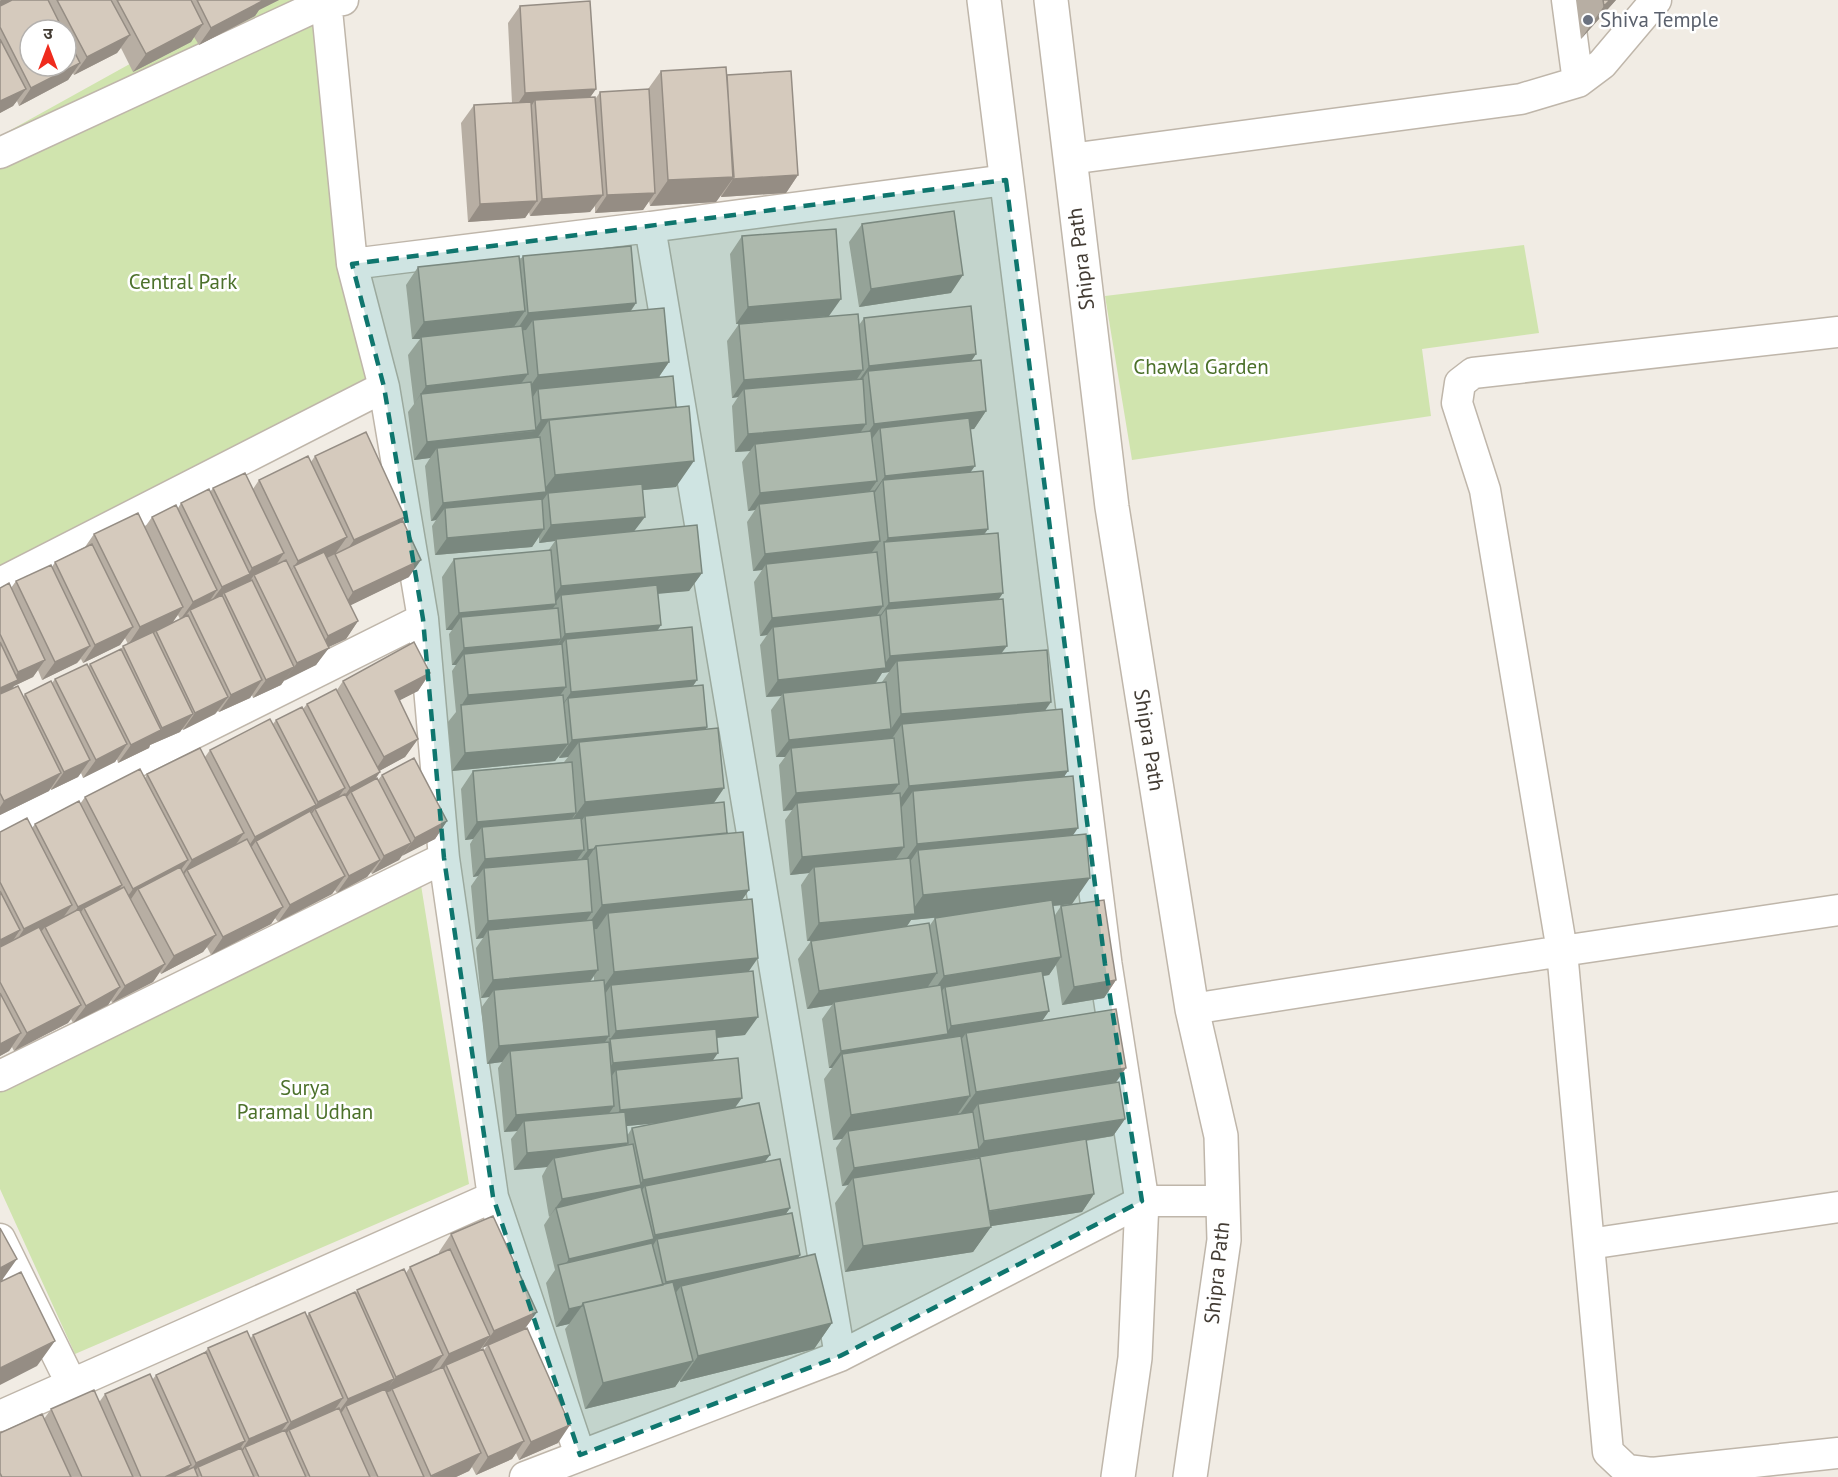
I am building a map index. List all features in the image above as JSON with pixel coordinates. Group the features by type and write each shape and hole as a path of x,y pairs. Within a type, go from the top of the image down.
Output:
{"street":[{"path":"984,0 1106,964 1142,1201 1135,1358 1118,1477"},
{"name":"Shipra Path","path":"1051,0 1112,507 1192,1009 1221,1136 1224,1240 1190,1477"},
{"path":"1567,0 1578,82"},
{"path":"1070,159 1521,99 1578,82 1602,64 1656,0"},
{"path":"0,153 331,1 352,264 384,387 423,619 444,858 493,1197 580,1455"},
{"path":"352,264 1006,180"},
{"path":"650,227 840,1356"},
{"path":"1838,332 1473,373 1460,383 1457,403 1485,490 1562,951 1608,1452 1627,1470 1652,1473 1838,1453"},
{"path":"0,583 384,387"},
{"path":"0,830 423,619"},
{"path":"0,1076 444,858"},
{"path":"1192,1009 1838,910"},
{"path":"0,1416 493,1197"},
{"path":"525,1477 840,1356 1142,1201 1223,1201"},
{"path":"1589,1244 1838,1207"},
{"path":"0,1239 71,1383"}],"highlighted area":[{"path":"1006,180 1105,964 1142,1201 840,1356 580,1455 493,1197 444,858 423,619 384,387 352,264"}],"green space":[{"name":"Central Park","path":"245,0 327,0 384,387 0,583 0,136"},
{"name":"Chawla Garden","path":"1524,245 1539,333 1422,349 1431,416 1132,460 1105,296"},
{"name":"Surya Paramal Udhan","path":"421,885 469,1184 75,1354 0,1189 0,1092"}],"building":[{"path":"12,0 48,0 57,18 18,18 18,62 0,27 0,6"},
{"path":"57,0 111,0 130,35 87,57 78,40 78,18 66,18"},
{"path":"117,0 191,0 203,24 146,54"},
{"path":"197,0 264,0 211,28"},
{"path":"590,1 596,89 525,93 520,6"},
{"path":"0,39 18,74 18,78 20,78 26,89 0,101"},
{"path":"726,67 734,177 668,180 661,71"},
{"path":"791,71 798,175 733,179 727,75"},
{"path":"26,78 51,78 31,88"},
{"path":"649,89 655,193 607,195 600,92"},
{"path":"595,97 603,195 542,199 535,100"},
{"path":"531,102 537,201 480,204 474,105"},
{"path":"954,211 963,275 871,289 862,224"},
{"path":"836,229 841,299 748,307 742,236"},
{"path":"631,246 636,303 528,313 523,256"},
{"path":"519,256 525,311 424,322 418,267"},
{"path":"971,306 976,354 869,366 864,318"},
{"path":"664,308 669,362 538,375 533,320"},
{"path":"858,314 863,370 744,380 739,324"},
{"path":"522,326 528,374 426,386 421,337"},
{"path":"981,360 986,411 874,424 868,371"},
{"path":"673,376 676,407 541,420 538,389"},
{"path":"863,379 866,424 748,434 744,389"},
{"path":"531,382 536,430 427,442 421,394"},
{"path":"689,406 694,461 555,475 549,420"},
{"path":"969,418 975,466 885,476 880,428"},
{"path":"871,431 877,481 760,493 755,444"},
{"path":"366,432 405,517 354,540 315,456"},
{"path":"540,437 546,492 443,503 437,448"},
{"path":"308,456 347,537 298,561 259,480"},
{"path":"983,471 988,529 888,538 883,480"},
{"path":"245,473 284,553 252,568 213,488"},
{"path":"642,484 645,517 551,525 548,493"},
{"path":"209,489 250,574 222,587 181,503"},
{"path":"874,491 880,541 765,554 759,504"},
{"path":"542,499 544,529 447,538 445,508"},
{"path":"176,505 217,590 193,602 152,517"},
{"path":"138,513 183,607 140,627 94,534"},
{"path":"403,521 421,560 353,592 335,554"},
{"path":"697,525 702,573 561,586 556,539"},
{"path":"998,533 1003,593 889,603 884,542"},
{"path":"92,544 133,627 95,645 55,562"},
{"path":"551,550 556,604 459,613 454,559"},
{"path":"324,552 358,621 328,636 294,566"},
{"path":"877,552 883,606 772,618 766,564"},
{"path":"286,560 329,648 297,663 254,575"},
{"path":"51,565 90,646 55,662 16,581"},
{"path":"252,580 294,667 266,680 224,593"},
{"path":"9,583 45,660 18,672 0,634 0,588"},
{"path":"657,585 661,625 565,634 561,595"},
{"path":"222,595 262,680 231,695 190,610"},
{"path":"1003,599 1007,646 890,656 886,609"},
{"path":"558,608 561,639 464,648 461,617"},
{"path":"188,615 228,697 195,713 156,631"},
{"path":"880,615 886,668 778,680 773,627"},
{"path":"692,627 697,680 571,692 566,639"},
{"path":"153,632 193,714 162,728 123,646"},
{"path":"0,642 18,680 0,688"},
{"path":"414,642 430,673 395,691 418,739 384,757 343,681"},
{"path":"562,644 566,687 468,695 464,654"},
{"path":"121,649 161,730 131,745 90,664"},
{"path":"1047,650 1051,702 901,714 897,661"},
{"path":"87,664 127,744 96,760 55,679"},
{"path":"51,681 90,760 64,772 25,694"},
{"path":"886,682 891,729 789,740 783,693"},
{"path":"703,685 707,727 572,740 568,698"},
{"path":"18,686 61,773 4,801 0,793 0,694"},
{"path":"336,689 380,772 350,788 307,704"},
{"path":"563,695 568,744 465,753 461,705"},
{"path":"302,707 345,788 318,802 276,720"},
{"path":"1062,709 1068,771 909,786 902,724"},
{"path":"270,719 316,805 255,837 210,750"},
{"path":"718,728 724,788 585,802 579,742"},
{"path":"894,738 899,784 796,793 791,748"},
{"path":"200,748 244,833 192,860 147,774"},
{"path":"414,758 447,821 415,838 382,775"},
{"path":"572,762 576,813 477,822 473,771"},
{"path":"140,769 188,860 133,889 85,797"},
{"path":"1073,776 1078,828 917,844 913,791"},
{"path":"377,778 411,843 384,856 351,792"},
{"path":"900,793 904,847 802,857 797,803"},
{"path":"345,794 380,860 349,876 315,809"},
{"path":"79,801 122,885 78,907 35,824"},
{"path":"724,802 727,833 596,846 588,850 585,816"},
{"path":"310,811 345,876 290,905 256,841"},
{"path":"27,818 72,905 24,929 0,882 0,832"},
{"path":"581,818 584,850 485,859 482,827"},
{"path":"743,832 749,890 602,905 596,846"},
{"path":"1086,834 1090,878 923,895 918,850"},
{"path":"247,839 283,907 223,937 187,870"},
{"path":"910,858 915,914 819,923 814,867"},
{"path":"588,859 592,912 488,921 484,868"},
{"path":"180,867 216,935 174,956 138,889"},
{"path":"124,887 165,964 125,986 84,908"},
{"path":"0,891 20,930 0,940"},
{"path":"752,899 758,958 614,972 608,913"},
{"path":"1052,900 1061,957 944,976 935,918"},
{"path":"1104,900 1116,980 1074,987 1061,906"},
{"path":"79,909 120,987 86,1006 45,927"},
{"path":"593,920 598,970 493,980 488,930"},
{"path":"929,923 937,973 819,991 811,941"},
{"path":"39,927 81,1005 27,1033 0,982 0,947"},
{"path":"753,971 758,1017 616,1031 611,985"},
{"path":"1042,971 1049,1011 951,1026 945,987"},
{"path":"604,980 609,1036 499,1046 494,990"},
{"path":"941,985 948,1034 841,1051 834,1002"},
{"path":"0,993 21,1033 0,1044"},
{"path":"1116,1009 1126,1068 976,1092 966,1033"},
{"path":"716,1029 718,1053 613,1063 610,1039"},
{"path":"961,1036 970,1096 851,1115 842,1054"},
{"path":"609,1042 614,1106 516,1115 510,1051"},
{"path":"738,1058 742,1098 620,1110 616,1070"},
{"path":"1119,1082 1125,1119 984,1141 978,1104"},
{"path":"759,1103 770,1155 643,1180 632,1128"},
{"path":"625,1112 628,1143 527,1153 524,1121"},
{"path":"973,1112 979,1149 854,1168 848,1131"},
{"path":"1086,1139 1094,1194 989,1211 978,1157"},
{"path":"633,1144 641,1185 562,1199 554,1158"},
{"path":"980,1158 991,1227 863,1246 853,1178"},
{"path":"780,1159 790,1208 655,1235 645,1186"},
{"path":"641,1187 654,1239 569,1259 556,1208"},
{"path":"792,1213 800,1255 666,1282 657,1239"},
{"path":"493,1216 537,1312 494,1331 451,1234"},
{"path":"0,1228 17,1259 0,1268"},
{"path":"652,1243 663,1285 583,1303 582,1306 569,1309 558,1265"},
{"path":"450,1249 490,1336 449,1354 410,1267"},
{"path":"815,1254 832,1323 698,1356 681,1286"},
{"path":"404,1269 443,1355 396,1377 357,1290"},
{"path":"21,1272 55,1341 0,1368 0,1282"},
{"path":"673,1282 693,1361 603,1383 583,1303"},
{"path":"355,1292 394,1379 348,1399 309,1313"},
{"path":"305,1312 343,1398 291,1422 253,1335"},
{"path":"527,1328 570,1425 531,1442 488,1345"},
{"path":"247,1331 288,1422 249,1439 208,1348"},
{"path":"483,1349 524,1441 488,1457 446,1365"},
{"path":"206,1352 245,1441 196,1463 156,1375"},
{"path":"443,1367 481,1453 431,1476 392,1389"},
{"path":"150,1374 191,1465 165,1477 141,1477 105,1394"},
{"path":"385,1389 424,1477 378,1477 346,1406"},
{"path":"94,1390 133,1477 82,1477 51,1409"},
{"path":"339,1408 370,1477 310,1477 289,1430"},
{"path":"42,1414 71,1477 2,1477 0,1473 0,1433"},
{"path":"285,1430 306,1477 259,1477 245,1447"},
{"path":"241,1448 254,1477 202,1477 198,1467"},
{"path":"194,1467 198,1477 172,1477"}],"place":[{"name":"Shiva Temple","path":"1588,20"}]}
